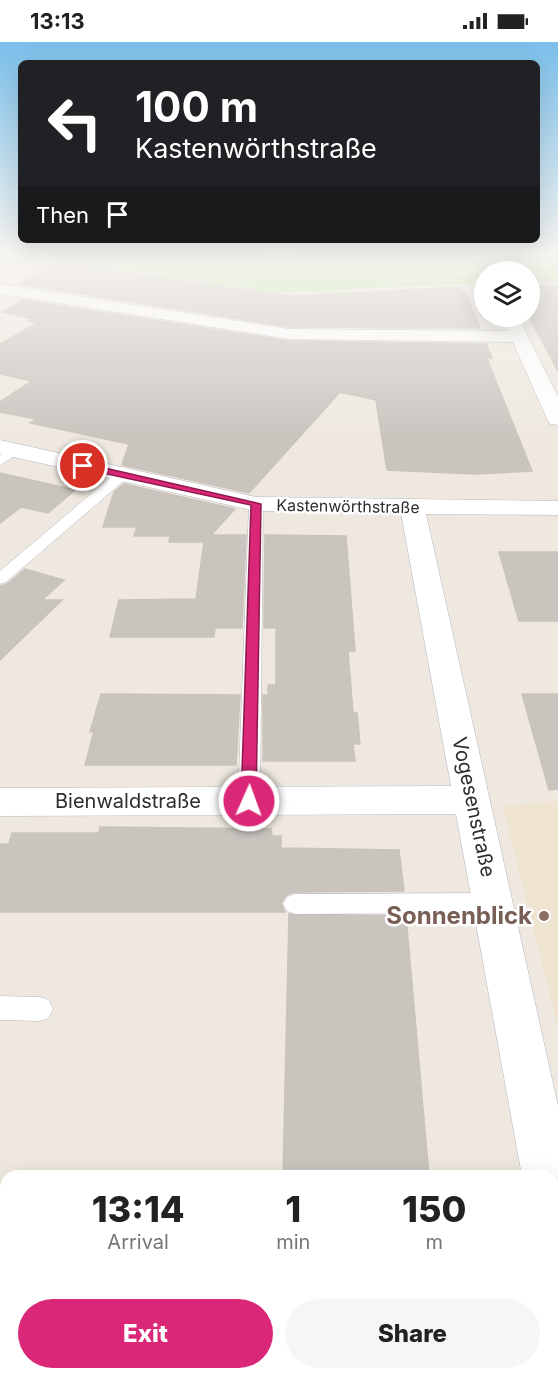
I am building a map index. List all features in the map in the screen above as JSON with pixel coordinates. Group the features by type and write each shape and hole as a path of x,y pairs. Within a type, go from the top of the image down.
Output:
{"street":[{"path":"163,314 289,334 519,337"},
{"path":"515,327 558,419"},
{"name":"Kastenwörthstraße","path":"5,453 256,504 412,508 558,508"},
{"name":"Vogesenstraße","path":"412,508 547,1170"},
{"name":"Bienwaldstraße","path":"0,802 472,800"}],"lane":[{"path":"0,579 122,475"},
{"path":"249,801 256,504"},
{"path":"295,904 493,903"},
{"path":"0,1008 40,1009"}],"shaded area":[{"name":"Sonnenblick","path":"558,801 558,1027 503,806"}],"building":[{"path":"13,314 117,314 289,341 486,344 492,358 487,358 489,364 532,471 475,474 387,470 376,400 340,392 249,493 122,465 129,444 30,423 36,419 0,412 0,402 32,381 0,374 0,344 37,323 29,321 33,319"},
{"path":"210,314 474,314 474,327 480,328 289,327"},
{"path":"540,314 558,314 558,371 534,327 540,327"},
{"path":"0,473 75,490 48,513 21,507 0,523"},
{"path":"124,484 235,509 211,535 246,535 242,628 215,628 214,637 110,637 119,600 196,599 204,542 169,542 170,536 134,536 137,527 103,527 114,492"},
{"path":"265,535 346,536 355,651 348,651 353,713 357,713 360,744 353,744 355,761 263,761 263,695 268,695 268,685 276,685 276,628 264,628"},
{"path":"499,552 558,552 558,621 519,621"},
{"path":"25,569 64,580 42,600 62,600 0,660 0,586 7,584"},
{"path":"101,694 240,695 236,765 85,765 94,731 90,732"},
{"path":"522,694 558,694 558,789 549,790"},
{"path":"100,827 271,829 272,836 281,836 281,848 399,850 404,891 295,892 286,895 281,903 285,912 0,912 0,844 9,844 12,833 99,833"},
{"path":"289,914 406,916 428,1170 283,1170"}],"place":[{"name":"Sonnenblick","path":"544,916"}],"route":[{"path":"83,466 256,504 249,801"}]}
